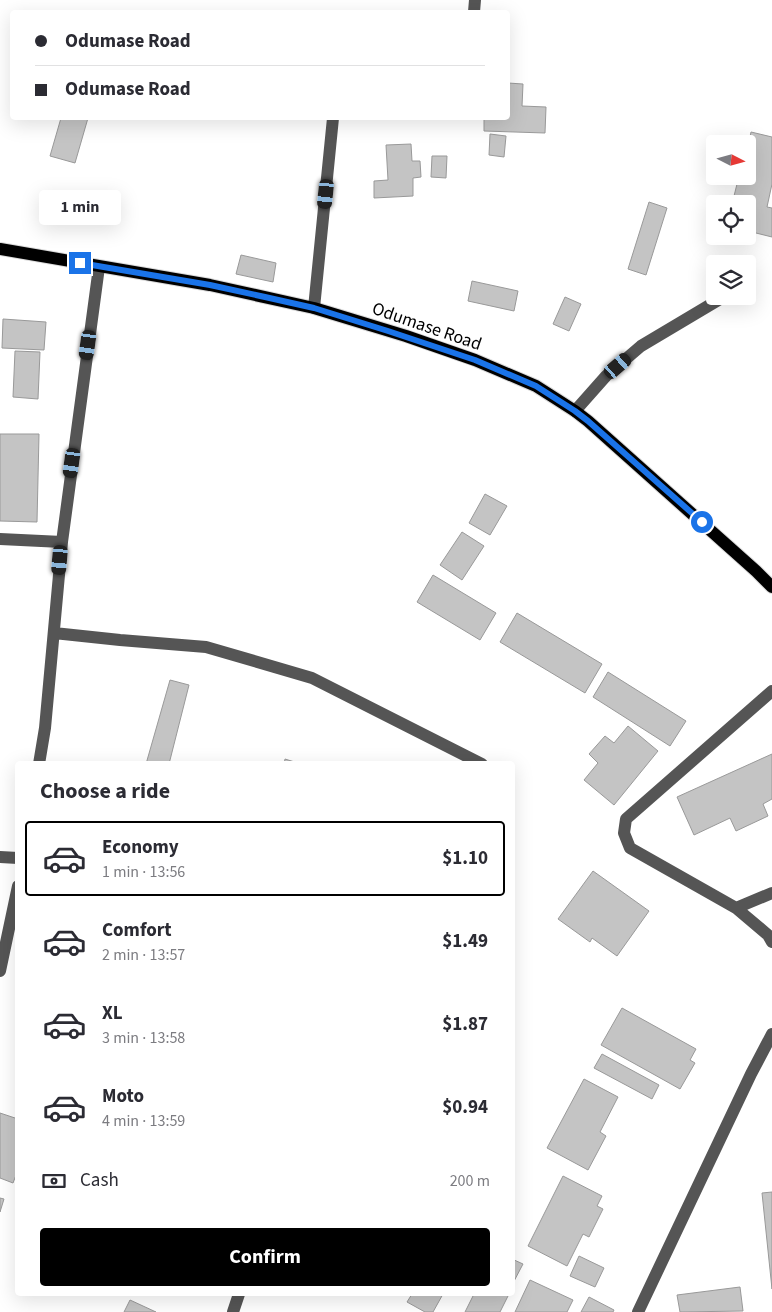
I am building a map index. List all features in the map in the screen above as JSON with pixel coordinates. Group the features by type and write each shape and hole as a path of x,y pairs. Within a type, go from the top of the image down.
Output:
{"main road":[{"name":"Odumase Road","path":"0,249 210,285 314,308 406,336 475,360 536,386 575,411 772,587"}],"street":[{"path":"314,308 333,120"},
{"path":"40,761 45,728 62,542 99,266"},
{"path":"575,411 606,376 641,346 710,305"},
{"path":"0,539 62,542"},
{"path":"54,633 206,647 312,678 476,761"},
{"path":"772,691 626,819 624,833 630,848 736,908 768,935 772,942"},
{"path":"0,857 15,858"},
{"path":"736,908 772,893"},
{"path":"0,971 15,900"},
{"path":"638,1312 772,1034"},
{"path":"234,1312 238,1296"}],"building":[{"path":"510,83 523,84 522,106 546,107 545,133 484,131 484,120 510,120"},
{"path":"60,120 87,120 75,163 50,156"},
{"path":"751,132 772,137 772,184 767,207 772,208 772,237 756,233 756,195 734,195 737,185 756,185 756,135 750,135"},
{"path":"490,134 506,136 504,157 489,155"},
{"path":"411,144 412,161 420,161 421,177 413,178 413,196 374,198 374,181 388,180 386,145"},
{"path":"432,156 447,156 446,178 431,177"},
{"path":"649,202 667,208 646,275 628,269"},
{"path":"241,255 276,263 273,282 236,274"},
{"path":"472,281 518,291 514,311 468,301"},
{"path":"565,297 581,304 569,331 553,324"},
{"path":"3,319 46,322 44,350 2,348"},
{"path":"15,351 40,352 38,399 13,397"},
{"path":"0,434 39,434 37,522 0,521"},
{"path":"485,494 507,506 490,535 469,523"},
{"path":"462,532 484,546 462,580 440,565"},
{"path":"433,575 496,613 480,640 417,602"},
{"path":"517,613 602,664 585,693 500,642"},
{"path":"608,672 686,721 670,746 593,697"},
{"path":"170,680 189,685 170,761 147,761"},
{"path":"628,726 658,751 614,805 584,780 598,763 589,754 605,736 614,743"},
{"path":"772,754 772,799 763,804 768,816 736,831 730,818 694,835 677,797"},
{"path":"593,871 649,911 617,956 592,938 590,942 558,919"},
{"path":"622,1008 696,1049 690,1060 695,1063 680,1089 601,1045"},
{"path":"602,1054 659,1085 652,1099 594,1068"},
{"path":"584,1079 618,1097 600,1132 606,1136 588,1170 547,1148"},
{"path":"0,1113 15,1118 15,1178 13,1183 0,1178"},
{"path":"563,1176 602,1196 597,1206 603,1209 589,1237 583,1234 567,1266 528,1246"},
{"path":"772,1192 772,1289 762,1193"},
{"path":"0,1198 4,1199 0,1212"},
{"path":"579,1256 604,1268 595,1287 570,1276"},
{"path":"515,1260 523,1264 515,1279"},
{"path":"530,1280 573,1300 567,1312 515,1312"},
{"path":"740,1287 743,1311 680,1312 677,1295"},
{"path":"411,1296 442,1296 433,1312 425,1312 407,1302"},
{"path":"473,1296 508,1296 500,1312 465,1312"},
{"path":"589,1297 614,1310 613,1312 581,1312"},
{"path":"130,1300 156,1312 124,1312"}],"route":[{"path":"80,263 210,285 314,308 406,336 475,360 536,386 575,411 702,522"}]}
